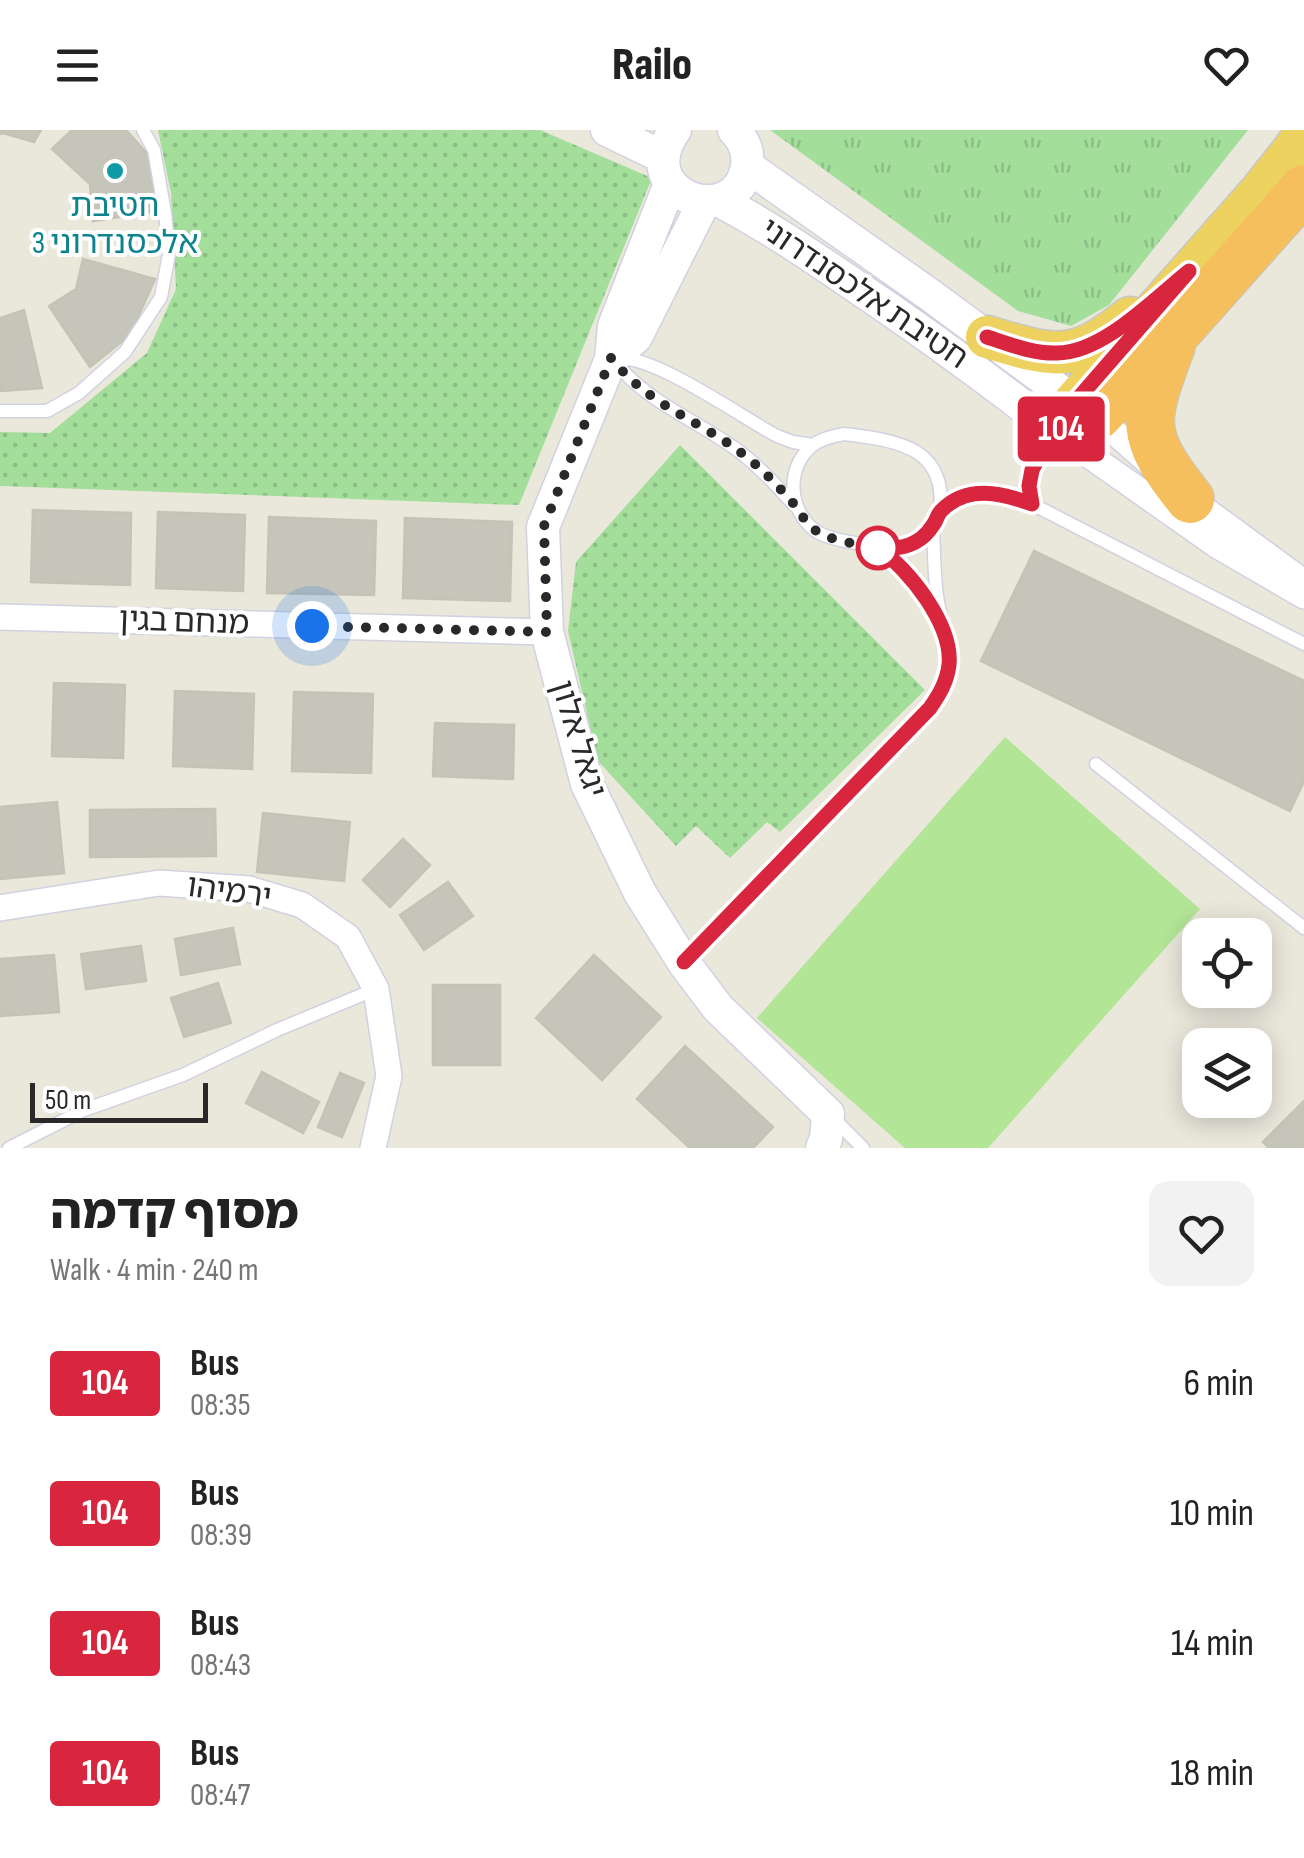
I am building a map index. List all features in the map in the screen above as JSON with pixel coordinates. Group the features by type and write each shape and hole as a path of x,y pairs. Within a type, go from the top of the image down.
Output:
{"highway":[{"path":"1077,417 1189,271 1304,135"},
{"path":"1077,417 1176,333 1304,190"},
{"path":"987,337 1057,354 1082,349 1105,339 1189,271"},
{"path":"1176,333 1150,411 1150,432 1168,471 1190,499"}],"street":[{"path":"608,130 670,157"},
{"path":"734,130 746,147 747,166"},
{"name":"חטיבת אלכסנדרוני","path":"670,157 680,194 692,200 711,201 755,219 910,323 1077,417 1304,582"},
{"name":"יגאל אלון","path":"670,157 614,326 611,358 544,526 547,632 587,784 640,893 684,962 731,1021 828,1114"},
{"name":"חטיבת אלכסנדרוני","path":"747,166 987,337 1204,536 1304,596"},
{"name":"יגאל אלון","path":"611,358 636,337 711,201 730,194 740,185 747,166"},
{"name":"מנחם בגין","path":"0,616 547,632"},
{"name":"ירמיהו","path":"0,908 160,882 249,889 302,905 348,937 376,990 389,1076 373,1148"},
{"path":"822,1148 828,1114"}],"lane":[{"path":"0,411 47,411 79,393 125,352 161,297 169,254 165,213 154,150 143,130"},
{"path":"611,358 646,363 777,436 812,445"},
{"path":"611,358 653,399 749,459 817,532 896,549 922,538 936,519 971,494 1007,496 1032,504 1304,644"},
{"path":"1032,504 1032,470 1041,453 1077,417"},
{"path":"684,962 930,708 941,692 949,664 934,572 936,519 942,497 932,466 904,446 844,434 828,437 812,445 794,472 792,490 796,506"},
{"path":"878,548 894,559 919,588 948,642"},
{"path":"1096,764 1304,928"},
{"path":"9,1148 84,1110 183,1076 277,1030 376,990"},
{"path":"828,1114 863,1148"}],"green space":[{"path":"158,130 540,130 652,178 519,505 0,486 0,432 50,433 147,353 176,289 171,193"},
{"path":"770,130 1248,130 1109,305 1071,326 1018,311"},
{"path":"680,445 925,690 780,832 767,822 730,858 696,826 676,846 598,761 568,631 576,562"},
{"path":"1005,737 1200,909 1192,918 1182,918 1182,929 988,1148 905,1148 757,1018"}],"building":[{"path":"0,130 41,130 34,142 0,134"},
{"name":"חטיבת אלכסנדרוני 3","path":"72,130 126,130 151,158 159,211 93,221 90,184 52,149"},
{"path":"83,259 155,279 130,335 90,367 49,306 76,289"},
{"path":"24,310 42,388 0,391 0,318"},
{"path":"33,510 131,513 130,585 31,582"},
{"path":"158,512 245,515 243,591 156,588"},
{"path":"269,517 376,521 374,595 267,593"},
{"path":"405,518 512,522 510,601 403,598"},
{"path":"1034,551 1304,681 1304,781 1290,811 981,661"},
{"path":"54,683 125,685 123,758 52,756"},
{"path":"175,691 254,694 252,769 173,766"},
{"path":"294,692 373,694 371,773 292,771"},
{"path":"435,723 514,725 513,779 433,776"},
{"path":"57,802 64,873 0,879 0,807"},
{"path":"215,809 216,856 90,857 90,810"},
{"path":"263,813 350,822 344,881 257,872"},
{"path":"403,839 430,865 390,907 363,880"},
{"path":"448,882 473,916 424,950 400,915"},
{"path":"233,928 240,964 181,975 175,939"},
{"path":"141,946 146,981 86,989 81,954"},
{"path":"54,955 59,1012 0,1016 0,959"},
{"path":"594,955 661,1017 602,1080 536,1018"},
{"path":"218,983 231,1023 184,1037 171,998"},
{"path":"433,985 500,985 500,1065 433,1065"},
{"path":"685,1046 773,1127 753,1148 690,1148 637,1099"},
{"path":"262,1072 319,1102 303,1133 246,1103"},
{"path":"340,1073 364,1083 342,1137 318,1127"},
{"path":"1304,1101 1304,1148 1269,1148 1263,1142"}],"bus line":[{"name":"104","path":"684,962 930,708 941,692 949,664 948,642 919,588 894,559 878,548 896,549 922,538 940,512 971,494 984,492 1032,504 1032,470 1059,434 1075,402 1189,271 1105,339 1082,349 1057,354 987,337"}],"place":[{"name":"חטיבת אלכסנדרוני 3","path":"115,171"}],"route":[{"path":"312,626 547,632 544,526 611,358 653,399 749,459 817,532 878,548"}]}
